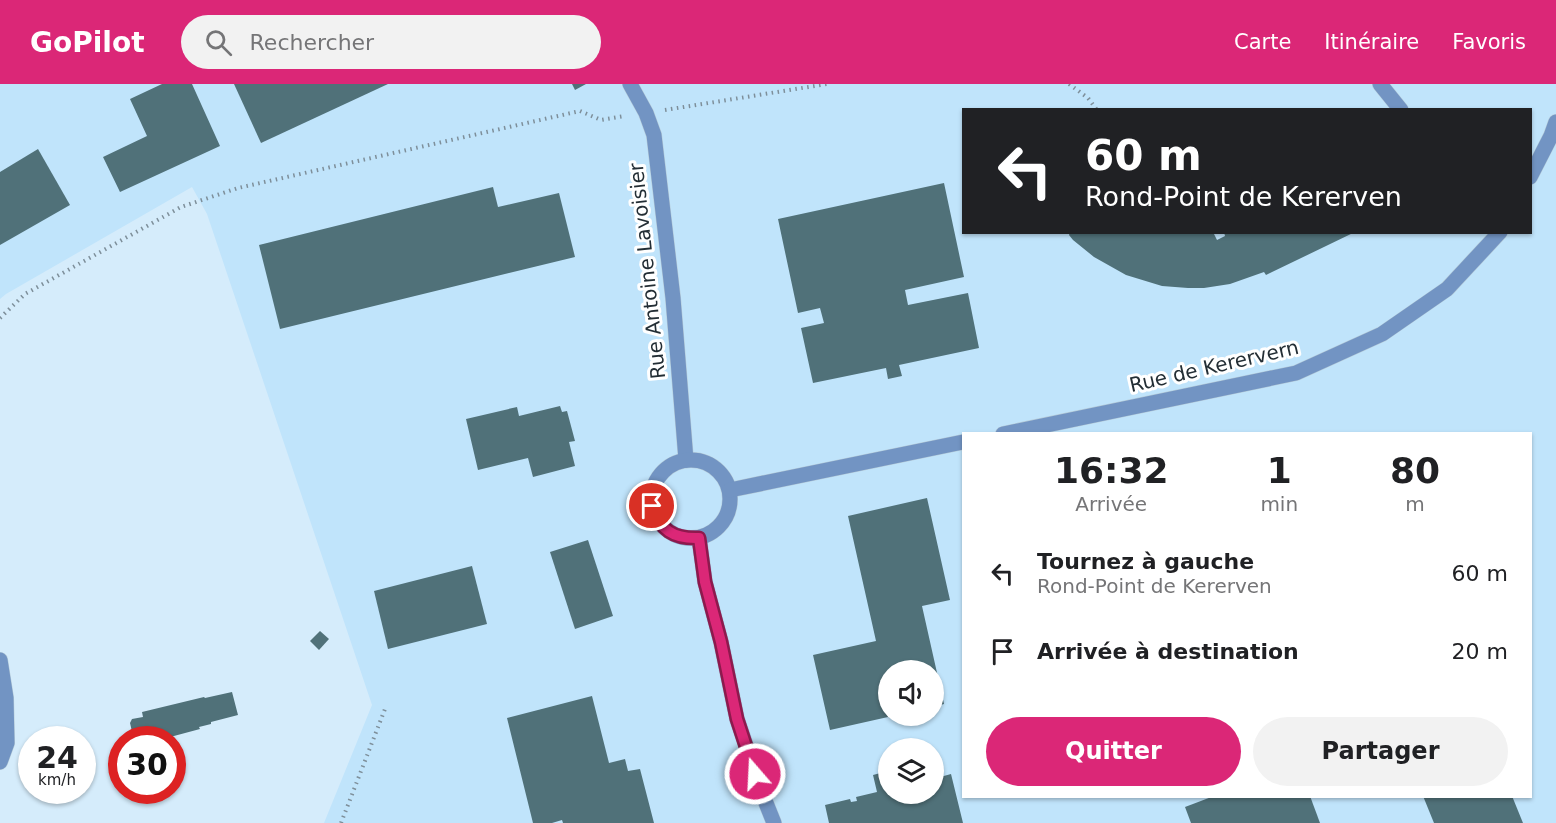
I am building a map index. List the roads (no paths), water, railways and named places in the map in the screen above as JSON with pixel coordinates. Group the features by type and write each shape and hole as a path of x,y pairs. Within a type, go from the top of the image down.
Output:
{"street":[{"name":"Rue Antoine Lavoisier","path":"630,84 646,113 654,135 673,298 686,460"},
{"path":"1380,84 1399,108"},
{"path":"1532,173 1556,122"},
{"name":"Rue de Kerervern","path":"1012,432 1296,373 1382,334 1447,289 1498,234"},
{"path":"730,490 962,442"},
{"path":"686,460 698,460 718,470 730,490 731,503 728,515 721,526 711,534 699,538 686,539 663,528 652,506 652,493 656,481 674,464 686,460"},
{"path":"699,538 705,582 721,642 737,719 774,823"},
{"path":"0,660 6,698 7,743 0,762"}]}
